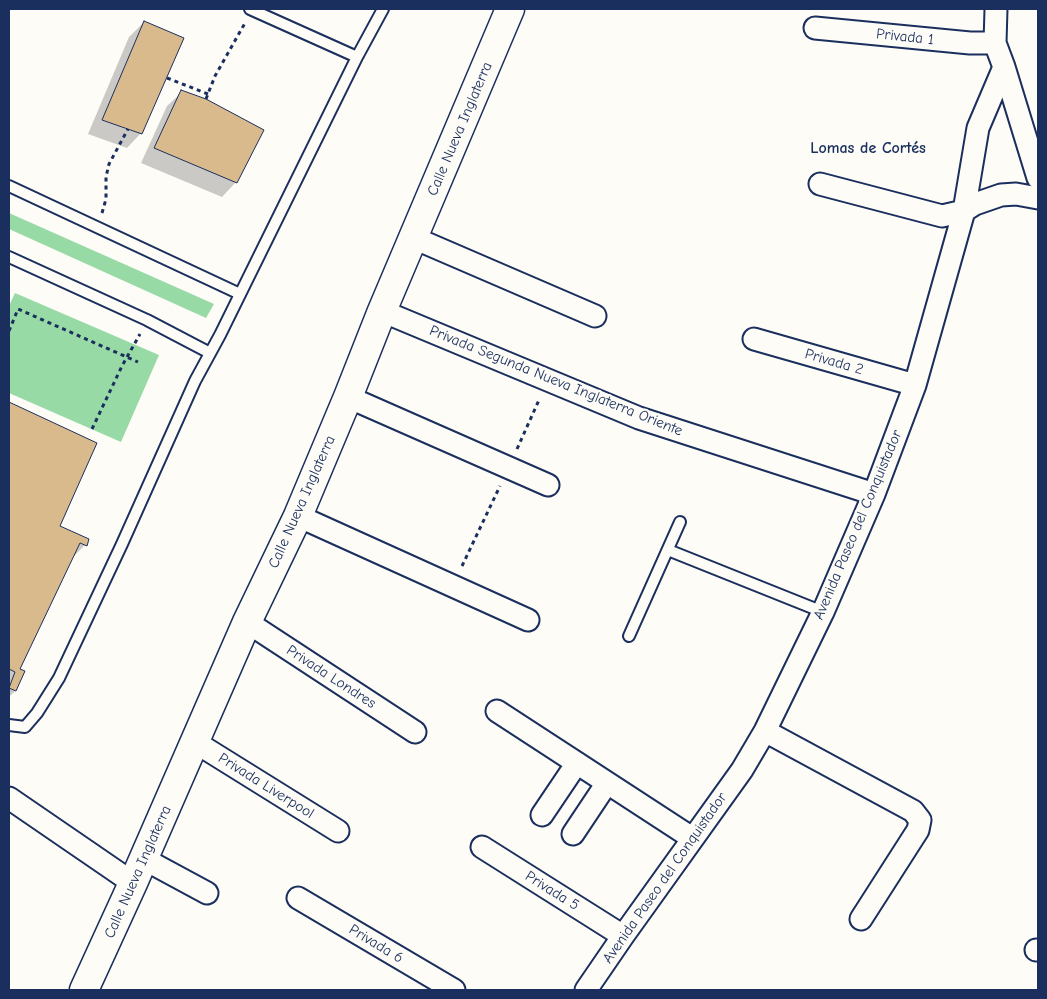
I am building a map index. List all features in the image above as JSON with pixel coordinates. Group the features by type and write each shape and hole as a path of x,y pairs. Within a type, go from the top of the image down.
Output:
{"street":[{"name":"Calle Nueva Inglaterra","path":"84,990 139,871 247,622 298,516 382,311 510,9"},
{"path":"996,9 995,43 1038,178"},
{"name":"Privada 1","path":"815,28 970,43 995,43"},
{"name":"Avenida Paseo del Conquistador","path":"586,990 622,936 742,770 765,731 823,612 874,494 915,386 964,211 978,128 1004,67"},
{"path":"820,184 942,216 964,211 981,201 1001,195 1016,194 1038,198"},
{"path":"414,238 595,316"},
{"name":"Privada Segunda Nueva Inglaterra Oriente","path":"382,311 639,418 874,494"},
{"name":"Privada 2","path":"754,338 915,386"},
{"path":"348,397 548,485"},
{"path":"298,516 528,620"},
{"name":"Privada Londres","path":"247,622 415,732"},
{"path":"497,711 692,838"},
{"path":"765,731 913,811 920,820 918,830 861,919"},
{"name":"Privada Liverpool","path":"195,742 338,831"},
{"path":"542,815 577,763"},
{"path":"573,834 608,783"},
{"path":"9,798 139,871 207,893"},
{"name":"Privada 5","path":"482,847 622,936"},
{"name":"Privada 6","path":"298,898 454,990"}],"lane":[{"path":"252,9 357,57"},
{"path":"9,725 25,727 37,713 59,678 195,381 382,9"},
{"path":"9,186 240,294"},
{"path":"9,257 147,320 210,353"},
{"path":"629,636 680,522"},
{"path":"668,550 823,612"}],"path":[{"path":"206,99 215,76 252,9"},
{"path":"167,78 208,94"},
{"path":"98,226 106,199 106,177 109,164 128,129"},
{"path":"9,330 18,309 138,362"},
{"path":"92,429 147,320"}],"green space":[{"path":"9,213 214,304 206,318 9,229"},
{"path":"15,293 159,355 121,442 9,393 9,306"}],"building":[{"path":"144,21 184,38 142,134 102,120"},
{"path":"181,90 206,99 264,130 237,183 154,148"},
{"path":"9,402 97,443 60,526 89,539 87,546 80,543 20,669 25,671 16,691 9,688 15,672 9,669"}],"district":[{"name":"Lomas de Cortés","path":"868,148"}]}
